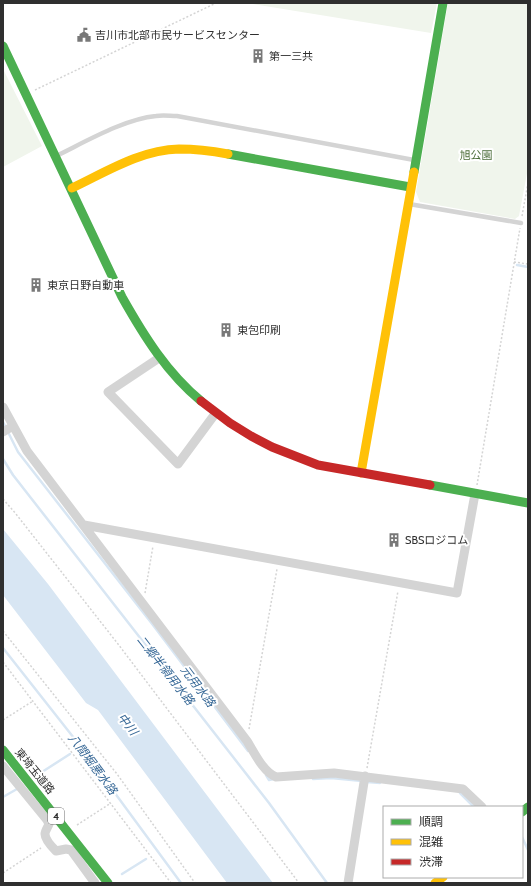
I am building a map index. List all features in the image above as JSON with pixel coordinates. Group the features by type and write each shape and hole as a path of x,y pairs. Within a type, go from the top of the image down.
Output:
{"main road":[{"path":"361,473 443,3"},
{"path":"3,46 72,188 122,297 159,358 179,381 215,414 259,441 290,455 318,464 528,503"},
{"path":"72,188 130,160 149,153 186,149 237,156 410,187"},
{"name":"東埼玉道路","path":"3,750 108,883"}],"street":[{"path":"159,358 108,392 178,464 215,414"},
{"path":"3,407 27,451 247,741 268,771 276,777 334,773 463,789 481,806"},
{"path":"3,432 13,426"},
{"path":"84,525 457,593 475,494"},
{"path":"3,766 47,820 49,824 45,835 52,848 56,851 66,849 71,850 95,883"},
{"path":"348,883 365,776"}],"lane":[{"path":"56,156 139,118 177,116 415,160"},
{"path":"407,204 521,223"}],"path":[{"path":"26,94 216,3"},
{"path":"475,494 528,183"},
{"path":"514,262 528,264"},
{"path":"3,500 16,514 118,644 299,883"},
{"path":"143,604 154,538"},
{"path":"247,741 278,560"},
{"path":"365,776 400,582"},
{"path":"3,631 117,774 195,883"},
{"path":"3,662 171,883"},
{"path":"3,720 33,701"}],"green space":[{"path":"246,3 437,3 431,33"},
{"name":"旭公園","path":"448,3 528,3 528,168 519,216 515,219 420,202 416,192"},
{"path":"3,69 42,146 3,167"}],"water":[{"name":"中川","path":"3,529 48,584 273,883 227,883 98,710 86,703 3,595"}],"waterway":[{"path":"517,265 528,267"},
{"name":"元用水路","path":"3,422 18,452 153,625 248,751"},
{"name":"二郷半領用水路","path":"3,459 13,475 269,803 327,883"},
{"name":"八間堀悪水路","path":"3,648 81,747 181,883"},
{"path":"42,772 70,754"},
{"name":"元用水路","path":"266,775 269,780 274,779"},
{"name":"元用水路","path":"313,779 331,778 362,781"},
{"name":"元用水路","path":"367,782 380,783"},
{"path":"3,797 17,789"},
{"name":"元用水路","path":"460,793 473,806"},
{"path":"523,839 528,850"},
{"path":"122,874 146,859"}],"traffic: fast":[{"path":"414,172 443,3"},
{"path":"3,46 122,297 157,353 177,378 201,401"},
{"path":"228,154 410,187"},
{"path":"430,485 528,503"},
{"path":"3,750 108,883"},
{"path":"523,811 528,807"}],"traffic: slow":[{"path":"72,188 124,163 151,153 165,150 191,149 228,154"},
{"path":"361,473 414,172"},
{"path":"435,883 442,878"}],"traffic: jam":[{"path":"201,401 230,423 251,436 272,447 318,465 430,485"}],"place":[{"name":"吉川市北部市民サービスセンター","path":"84,35"},
{"name":"第一三共","path":"258,56"},
{"name":"東京日野自動車","path":"36,285"},
{"name":"東包印刷","path":"226,330"},
{"name":"SBSロジコム","path":"394,540"}]}
